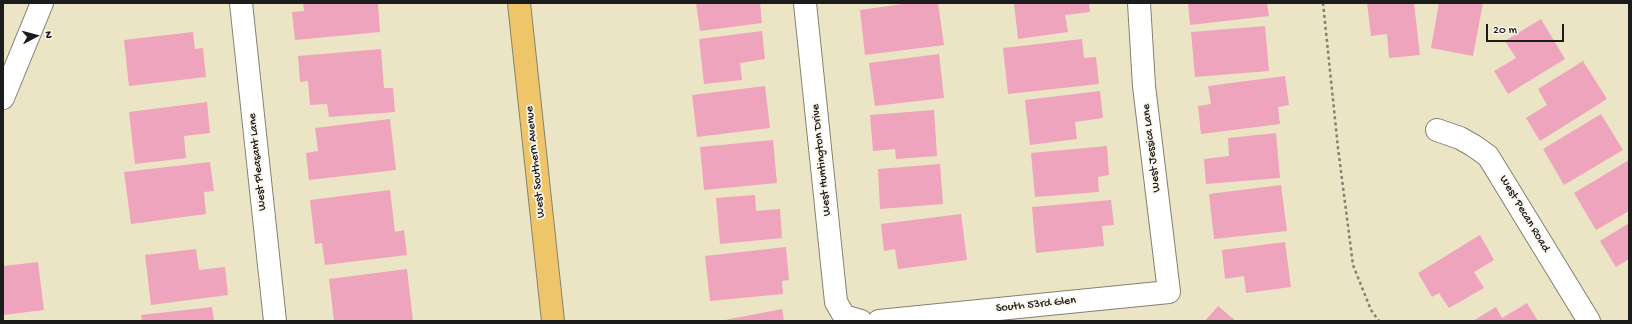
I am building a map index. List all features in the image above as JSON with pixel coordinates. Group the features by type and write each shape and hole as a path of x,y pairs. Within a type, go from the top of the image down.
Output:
{"main road":[{"name":"West Southern Avenue","path":"519,3 553,321"}],"street":[{"path":"3,98 42,3"},
{"name":"West Pleasant Lane","path":"241,3 275,321"},
{"name":"West Huntington Drive","path":"805,3 836,302 852,318"},
{"name":"West Jessica Lane","path":"1138,3 1144,86 1169,292"},
{"name":"West Pecan Road","path":"1437,130 1460,138 1488,156 1589,321"},
{"name":"South 53rd Glen","path":"880,321 1035,313 1169,292"}],"path":[{"path":"1323,3 1338,148 1353,265 1371,310 1379,321"}],"building":[{"path":"303,3 378,3 380,32 295,40 292,12 304,11"},
{"path":"696,3 760,3 762,23 700,31"},
{"path":"910,3 938,3 944,45 865,55 860,10"},
{"path":"1014,3 1089,3 1090,12 1065,15 1068,32 1018,39"},
{"path":"1188,3 1267,3 1269,16 1190,25"},
{"path":"1367,3 1414,3 1420,55 1389,58 1387,34 1371,36"},
{"path":"1439,3 1483,3 1473,56 1431,48"},
{"path":"1541,19 1565,59 1508,94 1494,71 1516,58 1505,41"},
{"path":"1265,26 1269,71 1195,77 1191,32"},
{"path":"762,31 765,59 740,63 742,80 704,84 699,39"},
{"path":"193,32 195,49 203,48 206,77 129,86 124,40"},
{"path":"1082,39 1084,58 1096,57 1099,84 1008,94 1003,48"},
{"path":"381,49 384,88 393,88 395,112 329,117 327,104 310,105 308,81 300,82 298,56"},
{"path":"939,54 944,98 875,106 869,63"},
{"path":"1583,61 1607,99 1540,141 1526,118 1547,105 1538,89"},
{"path":"1285,76 1289,105 1278,107 1280,124 1201,134 1198,106 1211,104 1208,86"},
{"path":"765,86 770,128 697,137 692,95"},
{"path":"1100,91 1103,118 1075,122 1077,139 1030,145 1025,100"},
{"path":"207,102 210,133 184,136 186,158 135,164 129,112"},
{"path":"934,110 937,156 896,159 895,149 873,151 870,115"},
{"path":"1601,114 1623,150 1564,185 1543,149"},
{"path":"390,119 396,170 309,180 306,153 318,151 315,128"},
{"path":"1276,133 1280,178 1206,184 1204,159 1229,156 1228,138"},
{"path":"773,140 777,183 704,190 700,147"},
{"path":"1107,146 1109,175 1098,177 1099,192 1035,197 1031,153"},
{"path":"1629,160 1629,211 1596,230 1574,193"},
{"path":"210,162 214,191 204,192 206,214 131,224 124,172"},
{"path":"940,164 943,204 880,209 878,169"},
{"path":"1281,185 1287,231 1214,239 1209,194"},
{"path":"390,190 395,232 404,230 407,255 325,265 322,243 315,244 310,200"},
{"path":"755,195 756,211 780,209 782,238 720,244 716,198"},
{"path":"1111,200 1114,225 1102,226 1104,246 1036,253 1032,207"},
{"path":"961,214 967,260 898,269 895,249 884,251 881,224"},
{"path":"1629,223 1629,259 1616,267 1600,241"},
{"path":"1480,235 1494,260 1474,272 1484,288 1449,308 1439,293 1432,297 1418,273"},
{"path":"1285,242 1291,287 1246,293 1244,276 1225,279 1222,250"},
{"path":"786,247 789,280 782,281 783,294 710,301 705,256"},
{"path":"196,249 199,270 225,267 228,295 151,305 145,255"},
{"path":"38,262 44,310 3,315 3,266"},
{"path":"407,269 413,321 334,321 329,279"},
{"path":"1527,303 1538,321 1473,321 1496,307 1502,318"},
{"path":"1218,306 1236,321 1205,321"},
{"path":"212,307 214,321 142,321 141,315"},
{"path":"782,309 784,321 725,321 725,320"}]}
